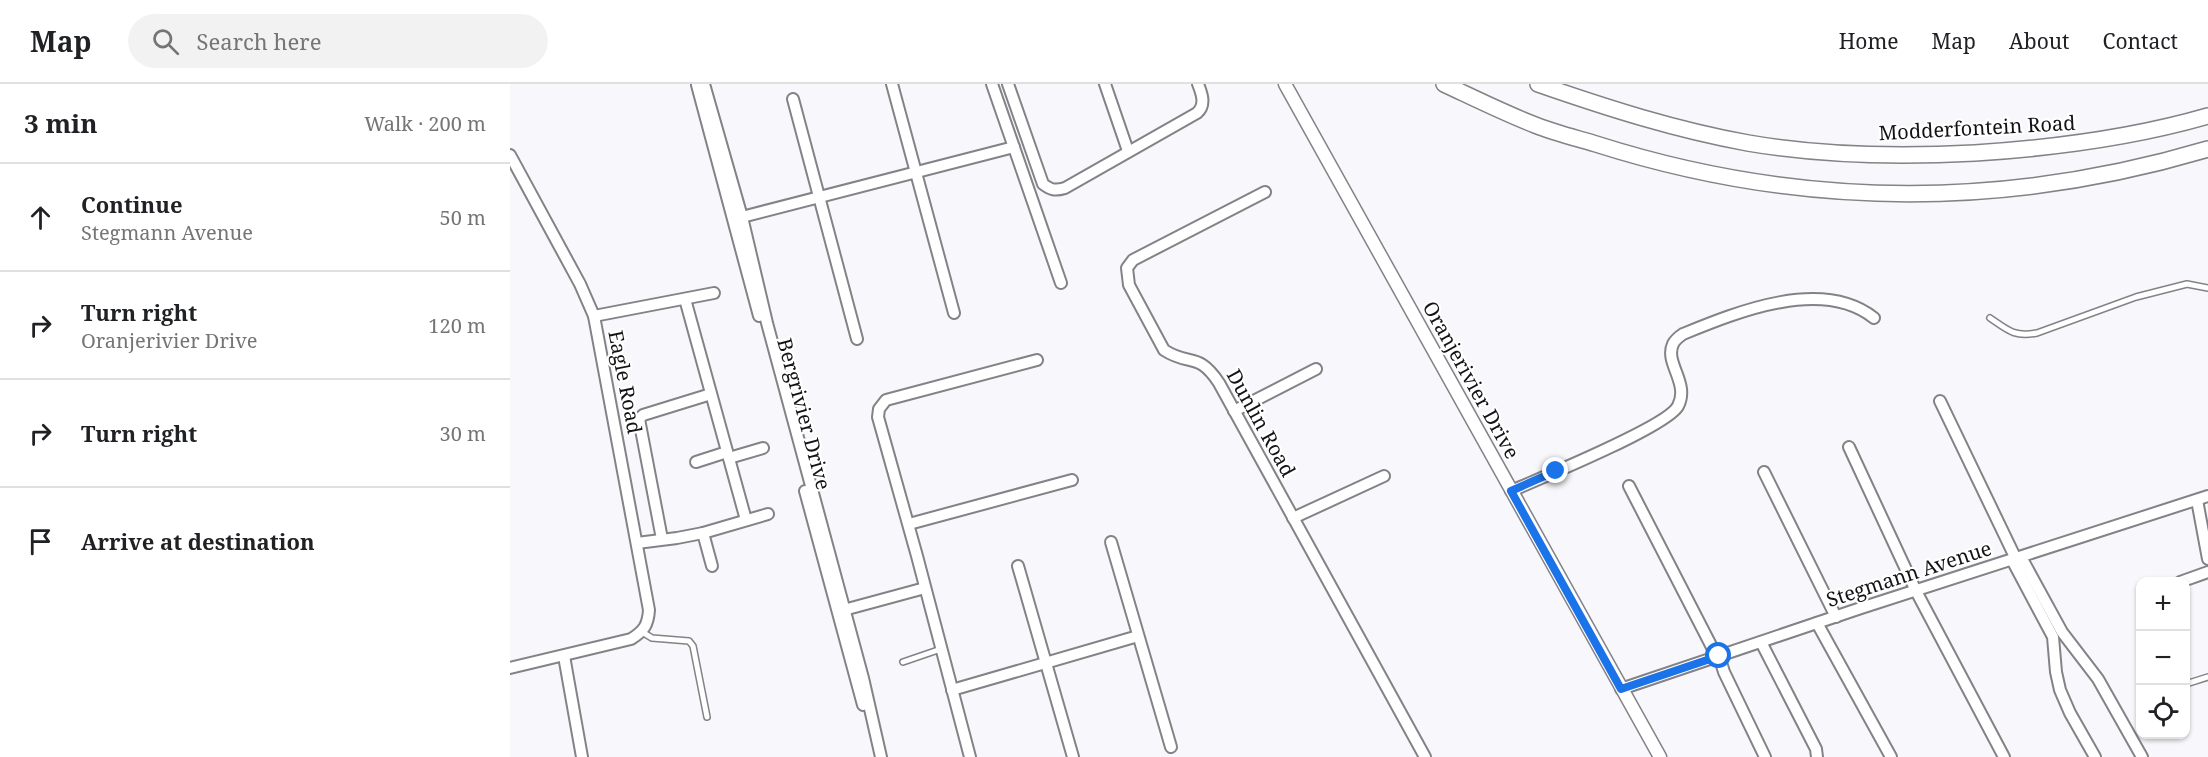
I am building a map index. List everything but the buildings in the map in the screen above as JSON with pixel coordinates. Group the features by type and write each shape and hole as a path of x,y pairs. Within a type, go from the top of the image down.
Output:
{"main road":[{"path":"1444,84 1536,125 1640,158 1744,182 1825,192 1913,195 2006,190 2085,179 2172,160 2208,149"},
{"name":"Modderfontein Road","path":"1538,84 1644,119 1748,143 1829,153 1917,156 2011,151 2090,143 2178,125 2208,116"}],"street":[{"name":"Bergrivier Drive","path":"697,84 737,218"},
{"name":"Bergrivier Drive","path":"704,84 841,611 864,678 880,755"},
{"path":"892,84 954,313"},
{"path":"992,84 1061,284"},
{"path":"1008,84 1042,184 1049,189 1057,190 1065,188 1197,113 1203,102 1198,84"},
{"path":"1105,84 1128,151"},
{"name":"Oranjerivier Drive","path":"1285,84 1660,757"},
{"path":"793,99 857,339"},
{"path":"737,218 1014,147"},
{"name":"Eagle Road","path":"510,155 575,273 594,316 649,610 648,622 642,632"},
{"name":"Dunlin Road","path":"1265,192 1140,255 1127,268 1129,285 1164,350 1172,355 1198,360 1210,369 1425,757"},
{"path":"594,316 714,293"},
{"path":"685,299 746,520"},
{"path":"1511,491 1670,416 1678,406 1682,393 1671,355 1674,343 1683,334 1773,303 1795,299 1827,300 1851,305 1862,308 1874,318"},
{"path":"970,757 909,524 878,417 879,409 886,400 1036,360"},
{"path":"1234,411 1316,369"},
{"path":"662,539 639,419 711,394"},
{"path":"1940,401 2053,637 2060,690 2095,757"},
{"path":"1849,447 1916,591 2004,757"},
{"path":"696,462 764,448"},
{"path":"1764,472 1836,617"},
{"path":"1293,518 1384,476"},
{"path":"909,524 1072,480"},
{"path":"1629,486 1718,656 1765,757"},
{"path":"2203,498 2208,559"},
{"name":"Stegmann Avenue","path":"1621,689 2203,498"},
{"path":"637,543 703,533 768,514"},
{"path":"703,533 712,566"},
{"path":"1111,542 1171,747"},
{"path":"2016,558 2062,632 2098,679 2142,757"},
{"path":"1018,566 1073,757"},
{"path":"2190,578 2208,572"},
{"path":"841,611 925,588"},
{"path":"1817,623 1891,757"},
{"path":"510,668 631,639 642,632"},
{"path":"952,690 1138,636"},
{"path":"1761,642 1816,749 1817,757"},
{"path":"564,656 582,757"}],"lane":[{"path":"1990,318 2014,335 2026,335 2136,297 2187,284 2208,288"},
{"path":"642,632 652,638 689,641 693,646 707,717"},
{"path":"903,662 941,650"},
{"path":"2190,683 2208,677"}],"route":[{"path":"1556,471 1511,491 1621,689 1719,656"}]}
